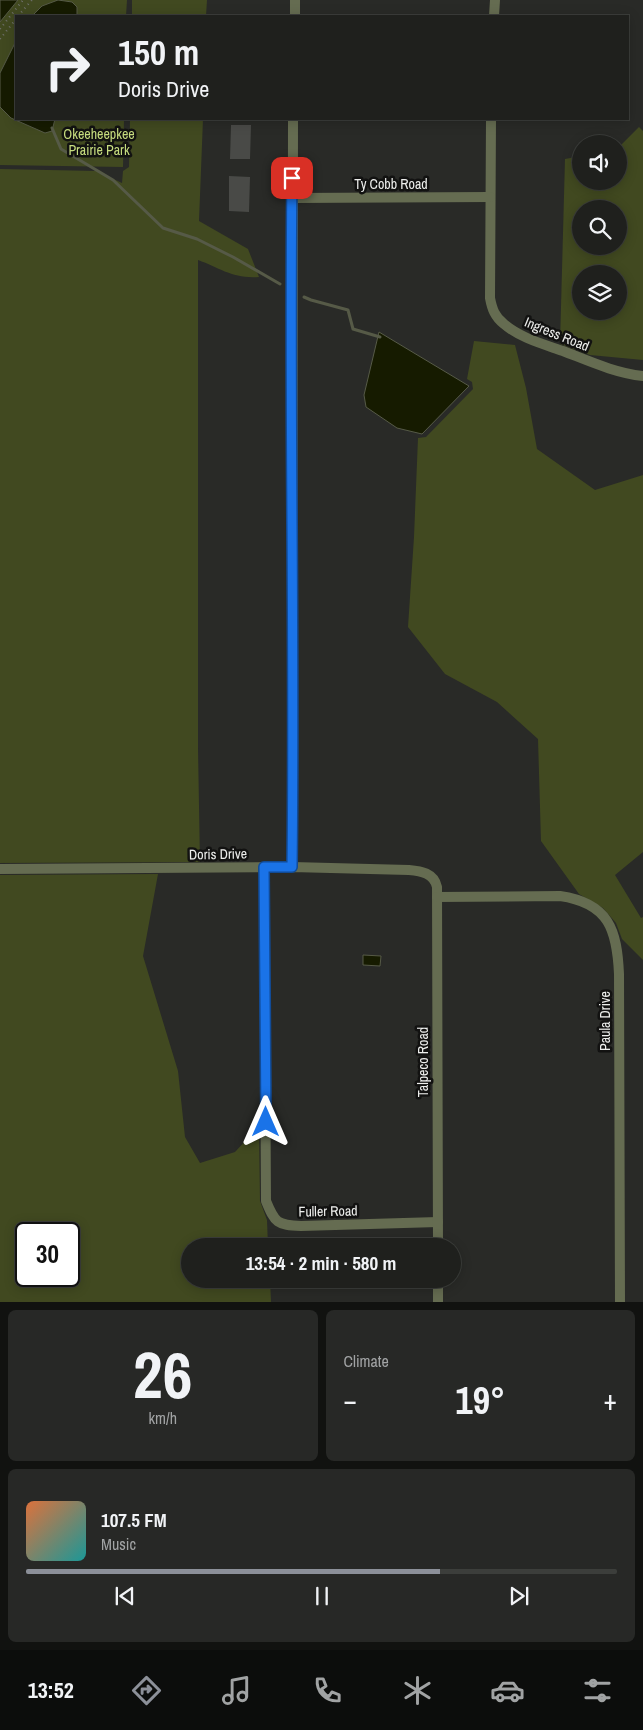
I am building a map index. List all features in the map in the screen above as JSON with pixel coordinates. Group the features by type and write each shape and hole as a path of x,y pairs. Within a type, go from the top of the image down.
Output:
{"street":[{"path":"295,0 295,15"},
{"path":"494,15 495,0"},
{"path":"292,867 293,120"},
{"name":"Ingress Road","path":"491,120 491,308 496,316 511,330 528,339 604,367 643,376"},
{"name":"Ty Cobb Road","path":"292,198 490,197"},
{"name":"Fuller Road","path":"264,867 266,1201 272,1216 282,1225 301,1226 438,1222"},
{"name":"Doris Drive","path":"0,869 292,867 409,870 423,872 434,878"},
{"name":"Talpeco Road","path":"434,878 437,887 438,1238"},
{"name":"Paula Drive","path":"437,897 560,896 573,898 593,907 611,926 618,951 619,974 620,1302"},
{"path":"438,1288 438,1302"}],"path":[{"path":"0,28 23,0"},
{"path":"20,15 32,0"},
{"path":"0,39 15,20"}],"green space":[{"name":"Okeeheepkee Prairie Park","path":"0,0 127,0 126,15 15,15 15,120 124,120 123,167 0,165"},
{"path":"132,0 207,0 206,15 132,15"},
{"path":"130,120 203,120 199,221 248,249 259,277 234,275 198,260 198,748 200,862 0,863 0,169 96,171 122,183 123,171 129,167"},
{"path":"639,127 643,131 643,360 590,355 560,344 565,159 572,158 572,190 627,190 627,139"},
{"path":"474,341 515,345 526,388 537,449 595,490 643,475 643,852 615,875 641,918 643,917 643,960 622,939 616,923 603,908 579,894 541,841 538,739 497,702 445,674 408,627 418,438 426,437 473,389 472,382 467,379"},
{"path":"158,874 143,956 178,1071 185,1137 200,1163 235,1152 259,1126 260,1201 267,1220 268,1238 181,1238 181,1288 270,1288 271,1302 0,1302 0,875"}],"shaded area":[{"path":"0,0 18,0 0,22"},
{"path":"58,0 72,2 77,7 77,15 33,15 42,6"},
{"path":"15,43 15,120 0,107 0,73"},
{"path":"16,120 55,120 52,131 45,133"},
{"path":"379,332 469,386 422,434 397,428 366,407 364,395"},
{"path":"363,955 381,956 380,966 363,965"}],"building":[{"path":"231,125 251,125 250,159 230,159"},
{"path":"229,176 250,177 249,212 229,211"}],"waterway":[{"path":"52,128 61,149 113,180 163,228 197,239 280,284"},
{"path":"304,297 348,310 353,329 380,337"}],"route":[{"path":"266,1122 264,867 292,867 292,178"}]}
